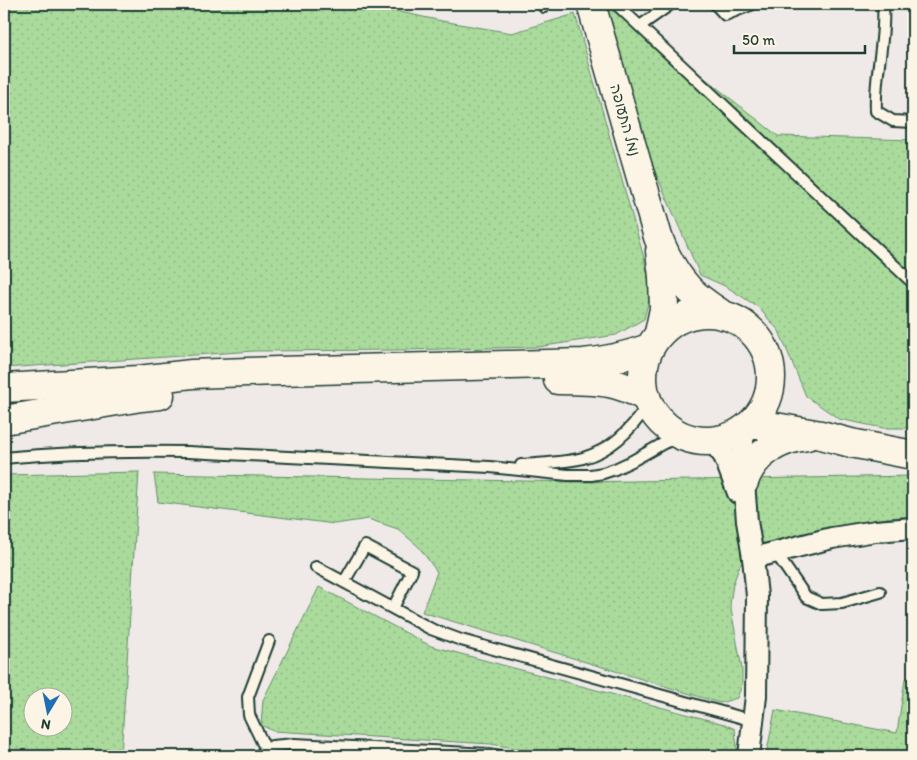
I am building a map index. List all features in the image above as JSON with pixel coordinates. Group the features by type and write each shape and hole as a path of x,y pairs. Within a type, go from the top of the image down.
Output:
{"main road":[{"name":"נמל התעופה","path":"591,4 658,237 664,252 688,288 702,301 723,315"},
{"name":"נמל התעופה","path":"654,340 664,309 664,285 658,237"},
{"path":"4,420 192,374 603,361 620,358 654,340 673,322 689,315 706,313 723,315 741,323 761,343 769,360 770,389 761,412 747,427 726,438 712,441 696,440 681,436 668,428 656,417 643,389 642,372 644,363 654,340"},
{"path":"4,388 140,388 584,380 610,383 626,388 647,400"},
{"path":"770,389 792,416 821,435"},
{"path":"747,427 764,426 821,435 851,444 913,455"},
{"path":"744,482 746,475 758,457 779,443 793,437 821,435"}],"street":[{"path":"747,427 742,455 747,521 754,558 757,596 756,696 749,756"},
{"path":"712,441 724,456 747,521"},
{"path":"754,558 832,538 876,530 913,528"}],"lane":[{"path":"616,4 913,283"},
{"path":"640,26 671,4"},
{"path":"716,4 725,15 753,4"},
{"path":"883,4 882,51 876,94 876,111 894,121 913,122"},
{"path":"490,467 584,458 605,449 619,438 632,426 647,400"},
{"path":"4,458 88,452 179,452 490,467 590,475 615,469 681,436"},
{"path":"4,453 36,455"},
{"path":"344,582 365,546 412,570 393,608"},
{"path":"775,552 806,597 822,604 842,604 880,592"},
{"path":"316,567 431,629 460,640 754,720"},
{"path":"269,641 248,697 249,715 262,753 272,746 295,744 500,756"}],"green space":[{"path":"4,4 363,4 442,21 512,33 575,14 644,258 651,291 644,319 616,335 538,347 254,351 4,368"},
{"path":"598,4 611,4 778,136 913,140 913,428 883,428 839,419 806,396 779,331 758,307 727,287 700,275 629,111"},
{"path":"139,472 121,756 4,756 4,475"},
{"path":"154,474 578,482 913,476 913,516 843,525 792,538 757,553 740,565 733,584 730,604 742,669 742,685 737,698 720,703 422,612 437,572 419,547 398,529 368,519 335,524 158,502"},
{"path":"319,587 431,646 724,724 735,729 737,749 735,756 559,756 491,744 273,731 261,725 263,700"},
{"path":"905,679 913,681 913,756 766,756 775,710 897,733"}]}
